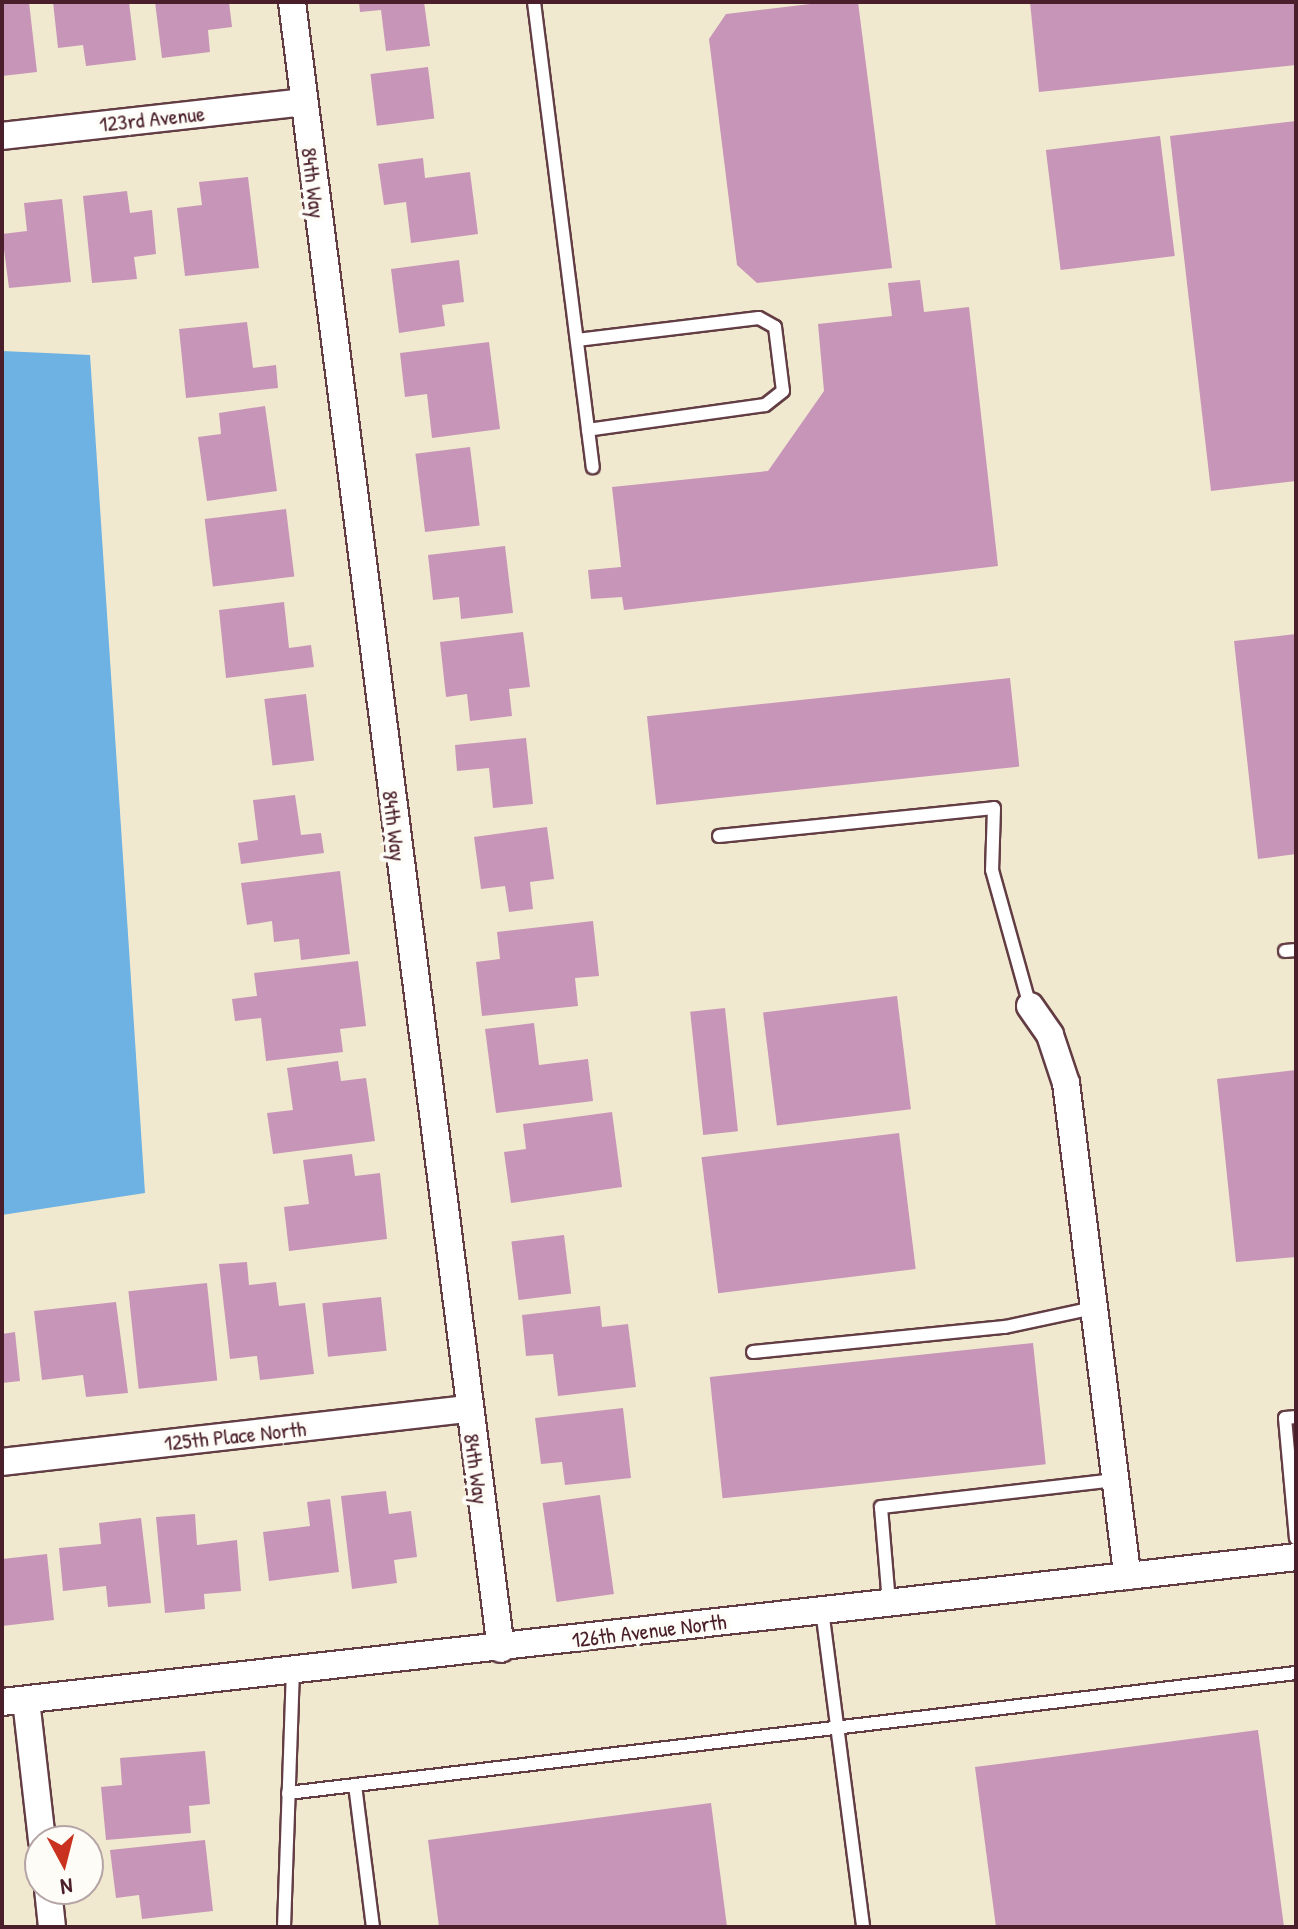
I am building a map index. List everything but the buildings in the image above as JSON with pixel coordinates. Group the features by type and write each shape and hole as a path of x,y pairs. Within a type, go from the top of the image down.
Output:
{"street":[{"name":"84th Way","path":"292,2 468,1409 501,1649"},
{"name":"123rd Avenue","path":"2,136 303,102"},
{"path":"1030,1006 1050,1035 1066,1083 1127,1576"},
{"name":"125th Place North","path":"2,1462 468,1409"},
{"name":"126th Avenue North","path":"14,1701 501,1649 1296,1557"},
{"path":"14,1701 39,1825"},
{"path":"50,1905 52,1927"}],"lane":[{"path":"534,2 593,467"},
{"path":"577,340 759,318 775,327 783,391 765,405 588,430"},
{"path":"719,836 994,808 992,870 1030,1006"},
{"path":"753,1352 1005,1327 1094,1308"},
{"path":"1296,1417 1285,1418 1296,1538"},
{"path":"889,1603 881,1507 1115,1480"},
{"path":"822,1610 863,1927"},
{"path":"284,1927 293,1670"},
{"path":"288,1793 1296,1673"},
{"path":"355,1785 373,1927"}],"water":[{"path":"2,351 90,355 145,1193 2,1215"}]}
